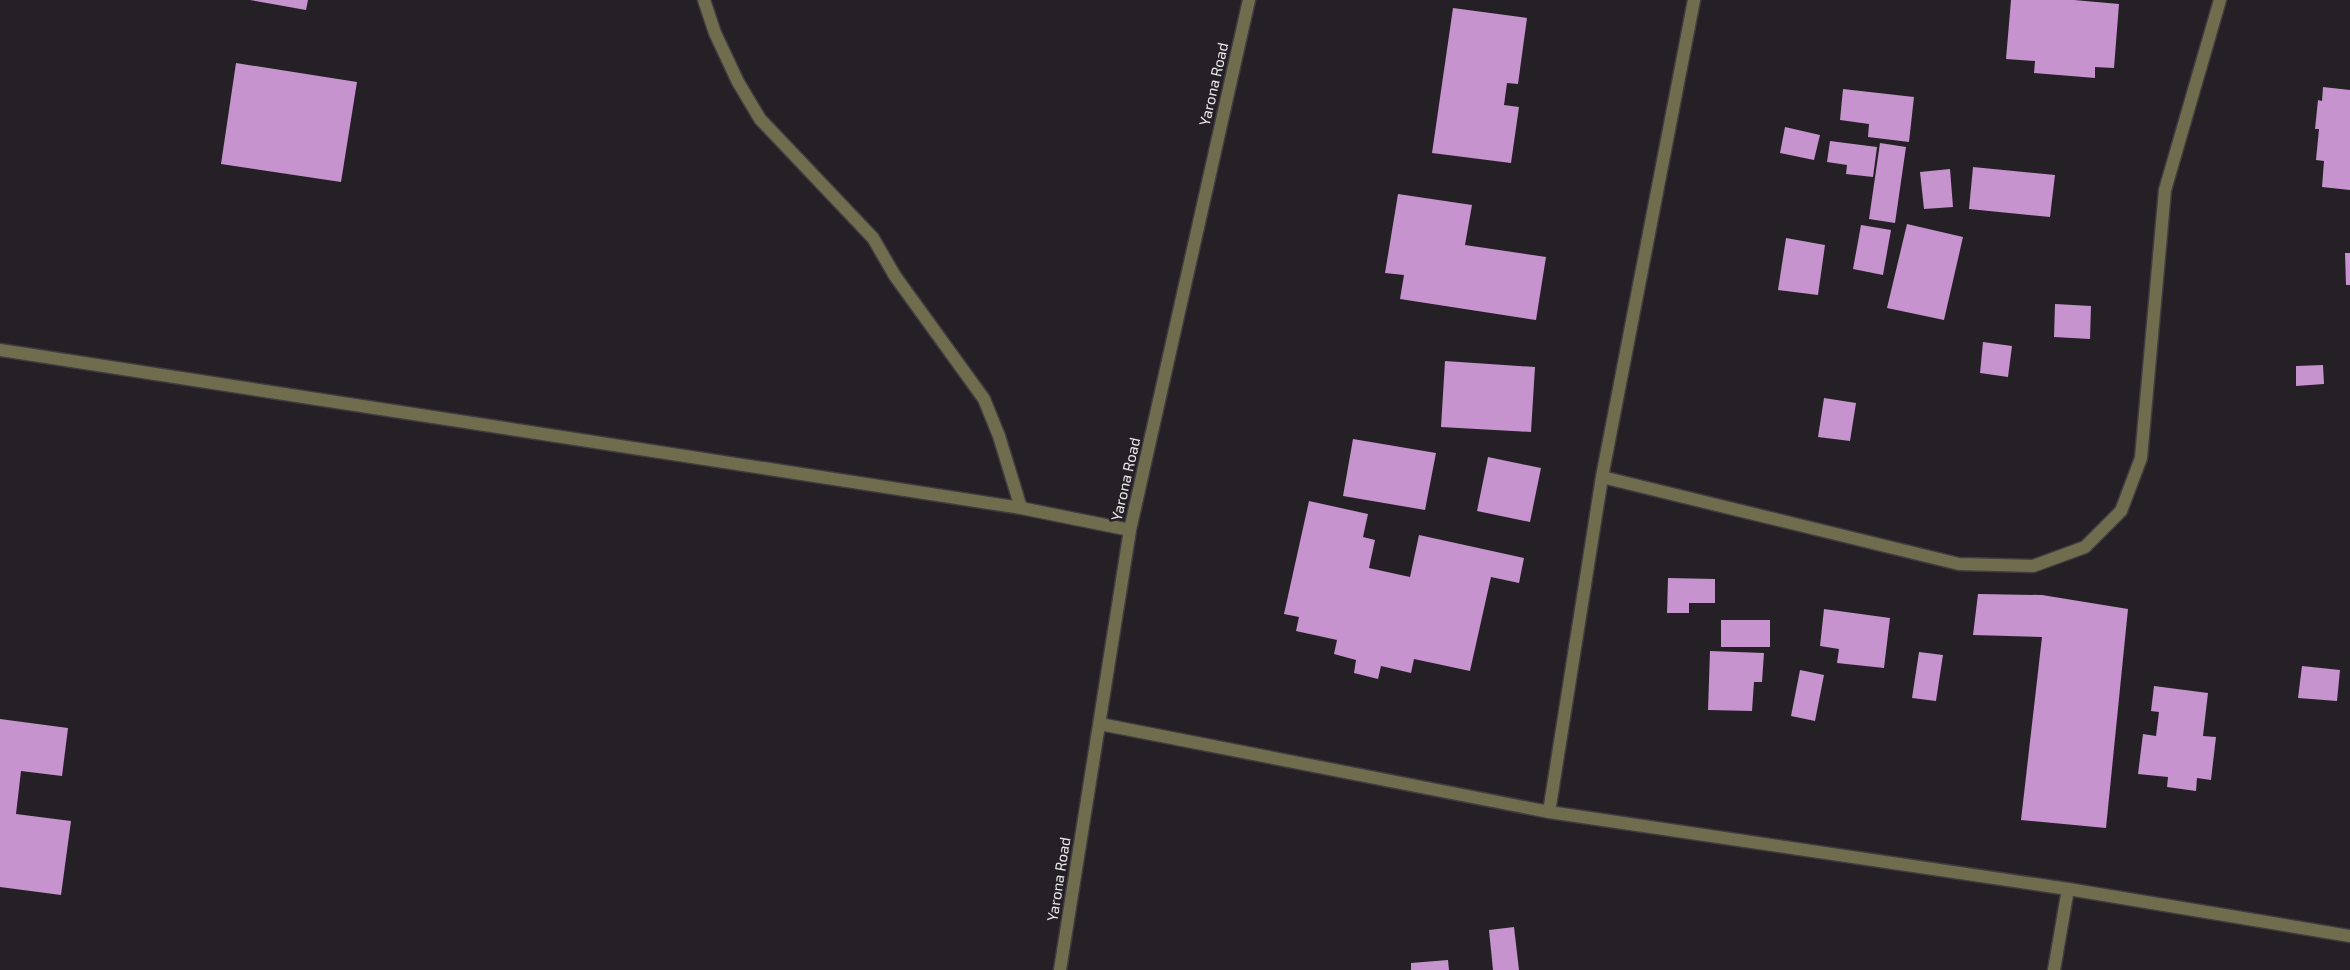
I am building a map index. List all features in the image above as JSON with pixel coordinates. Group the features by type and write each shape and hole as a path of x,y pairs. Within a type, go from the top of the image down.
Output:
{"street":[{"path":"704,0 715,33 738,82 760,118 873,238 894,276 984,399 999,436 1021,508"},
{"name":"Yarona Road","path":"1060,970 1130,530 1249,0"},
{"path":"1549,812 1602,478 1694,0"},
{"path":"1602,478 1959,564 2033,566 2085,547 2121,511 2141,458 2166,190 2220,0"},
{"path":"0,350 1021,508 1130,530"},
{"path":"1100,724 1549,812 2068,889 2350,936"},
{"path":"2054,970 2068,889"}],"building":[{"path":"250,0 308,0 306,10"},
{"path":"2011,0 2074,0 2119,4 2114,68 2095,67 2095,78 2034,73 2035,61 2006,59"},
{"path":"1453,8 1527,18 1518,84 1507,83 1504,105 1519,107 1511,163 1432,153"},
{"path":"236,63 357,82 341,182 221,164"},
{"path":"2323,87 2350,90 2350,190 2322,187 2324,161 2316,160 2319,129 2315,129 2318,100 2322,101"},
{"path":"1843,89 1914,97 1909,142 1868,137 1869,124 1840,120"},
{"path":"1785,127 1820,135 1814,160 1780,153"},
{"path":"1830,141 1877,147 1873,177 1846,174 1847,165 1827,162"},
{"path":"1880,143 1906,147 1895,223 1869,219"},
{"path":"1973,167 2055,175 2050,217 1969,209"},
{"path":"1950,169 1953,207 1924,209 1920,172"},
{"path":"1398,194 1472,205 1465,245 1546,257 1536,320 1400,299 1404,275 1385,273"},
{"path":"1907,224 1963,237 1944,320 1887,308"},
{"path":"1861,225 1891,230 1883,275 1853,269"},
{"path":"1786,238 1825,245 1818,295 1778,290"},
{"path":"2345,253 2350,253 2350,285 2346,285"},
{"path":"2055,304 2091,306 2090,339 2054,337"},
{"path":"1983,342 2012,346 2008,377 1980,373"},
{"path":"1445,361 1535,367 1531,432 1441,427"},
{"path":"2323,365 2324,384 2296,386 2296,366"},
{"path":"1824,398 1856,403 1850,441 1818,437"},
{"path":"1353,439 1436,453 1425,510 1343,496"},
{"path":"1488,457 1541,468 1530,522 1477,511"},
{"path":"1309,501 1368,514 1363,537 1375,540 1369,568 1410,577 1419,535 1524,558 1519,583 1491,577 1470,671 1414,659 1411,673 1381,666 1378,679 1354,673 1356,660 1334,654 1337,640 1296,631 1299,617 1284,614"},
{"path":"1668,578 1715,579 1715,603 1689,603 1689,613 1667,613"},
{"path":"1978,594 2042,595 2128,609 2106,828 2021,820 2042,637 1973,635"},
{"path":"1824,609 1890,618 1884,668 1837,663 1839,649 1820,646"},
{"path":"1721,620 1770,620 1770,647 1721,647"},
{"path":"1710,651 1764,653 1762,682 1754,682 1752,711 1708,710"},
{"path":"1919,652 1943,655 1936,701 1912,698"},
{"path":"2302,666 2340,670 2337,701 2298,698"},
{"path":"1800,670 1824,675 1815,721 1791,716"},
{"path":"2154,686 2208,693 2203,736 2216,737 2211,780 2197,778 2196,791 2167,787 2168,777 2138,774 2143,734 2156,736 2159,712 2151,711"},
{"path":"0,719 68,728 62,776 21,771 16,814 71,821 61,895 0,887"},
{"path":"1514,927 1519,970 1493,970 1489,930"},
{"path":"1448,960 1449,970 1411,970 1411,963"}]}
